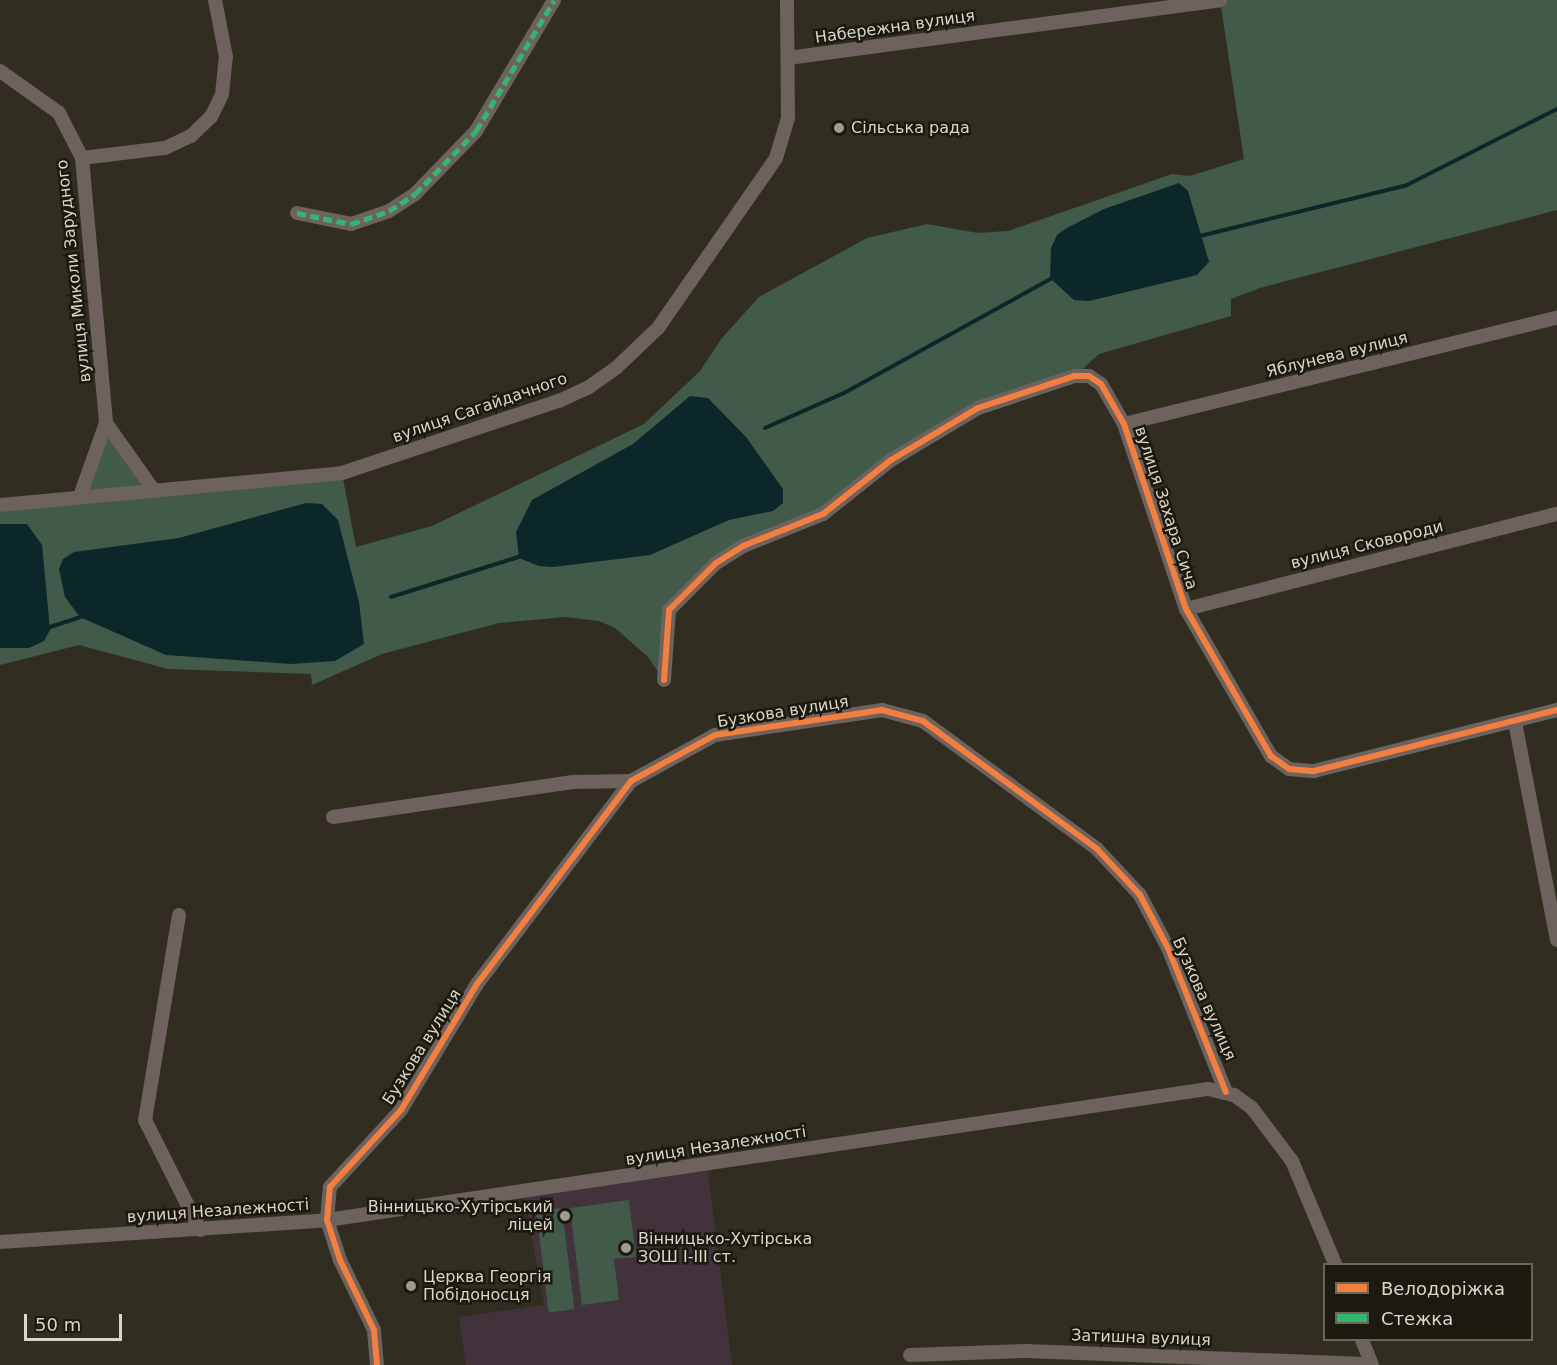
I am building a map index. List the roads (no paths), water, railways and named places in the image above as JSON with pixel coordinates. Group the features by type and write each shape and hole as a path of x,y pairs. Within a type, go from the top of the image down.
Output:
{"street":[{"path":"82,158 165,148 191,136 211,117 222,94 226,57 215,0"},
{"path":"297,213 351,224 389,211 415,194 476,131 554,0"},
{"name":"вулиця Сагайдачного","path":"0,505 152,488 342,473 549,404 589,387 616,368 658,328 776,158 788,118 787,0"},
{"name":"Набережна вулиця","path":"788,58 1220,0"},
{"name":"вулиця Миколи Зарудного","path":"0,71 59,113 82,158 106,423"},
{"name":"Яблунева вулиця","path":"1124,424 1557,318"},
{"name":"вулиця Захара Сича","path":"664,680 669,610 716,562 743,546 823,514 891,460 943,426 999,399 1075,376 1089,376 1101,384 1124,424 1186,609 1271,756 1289,769 1314,771 1557,710"},
{"path":"106,423 152,488"},
{"path":"80,496 106,423"},
{"name":"вулиця Сковороди","path":"1186,609 1557,514"},
{"name":"Бузкова вулиця","path":"327,1220 330,1187 401,1110 477,984 631,781 715,735 882,710 923,722 1097,849 1140,895 1168,948 1227,1092"},
{"path":"1515,722 1557,940"},
{"path":"333,818 573,782 631,781"},
{"path":"179,915 145,1120 200,1230"},
{"name":"вулиця Незалежності","path":"327,1220 1208,1089 1227,1092"},
{"path":"1227,1092 1252,1108 1292,1161 1335,1263"},
{"path":"0,1242 327,1220 360,1225"},
{"path":"327,1220 340,1260 374,1330 377,1365"},
{"path":"1362,1341 1372,1364"},
{"name":"Затишна вулиця","path":"910,1355 1026,1350 1372,1364"}],"water":[{"path":"1179,183 1188,191 1209,262 1197,275 1089,301 1074,300 1050,278 1051,248 1057,235 1104,209"},
{"path":"690,396 708,398 746,437 783,489 783,503 773,511 729,520 650,555 553,567 539,566 519,558 516,532 532,500 633,444"},
{"path":"306,503 322,504 338,520 359,602 364,644 335,661 291,664 166,655 80,617 65,597 59,569 63,559 74,552 179,538"},
{"path":"0,524 27,524 42,545 50,630 44,641 29,648 0,648"}],"waterway":[{"path":"1200,236 1407,185 1557,109"},
{"path":"765,428 844,393 1054,277"},
{"path":"391,597 522,556"},
{"path":"47,628 84,616"}],"place":[{"name":"Сільська рада","path":"839,128"},
{"name":"Вінницько-Хутірський ліцей","path":"565,1216"},
{"name":"Вінницько-Хутірська ЗОШ І-ІІІ ст.","path":"626,1248"},
{"name":"Церква Георгія Побідоносця","path":"411,1286"}]}
